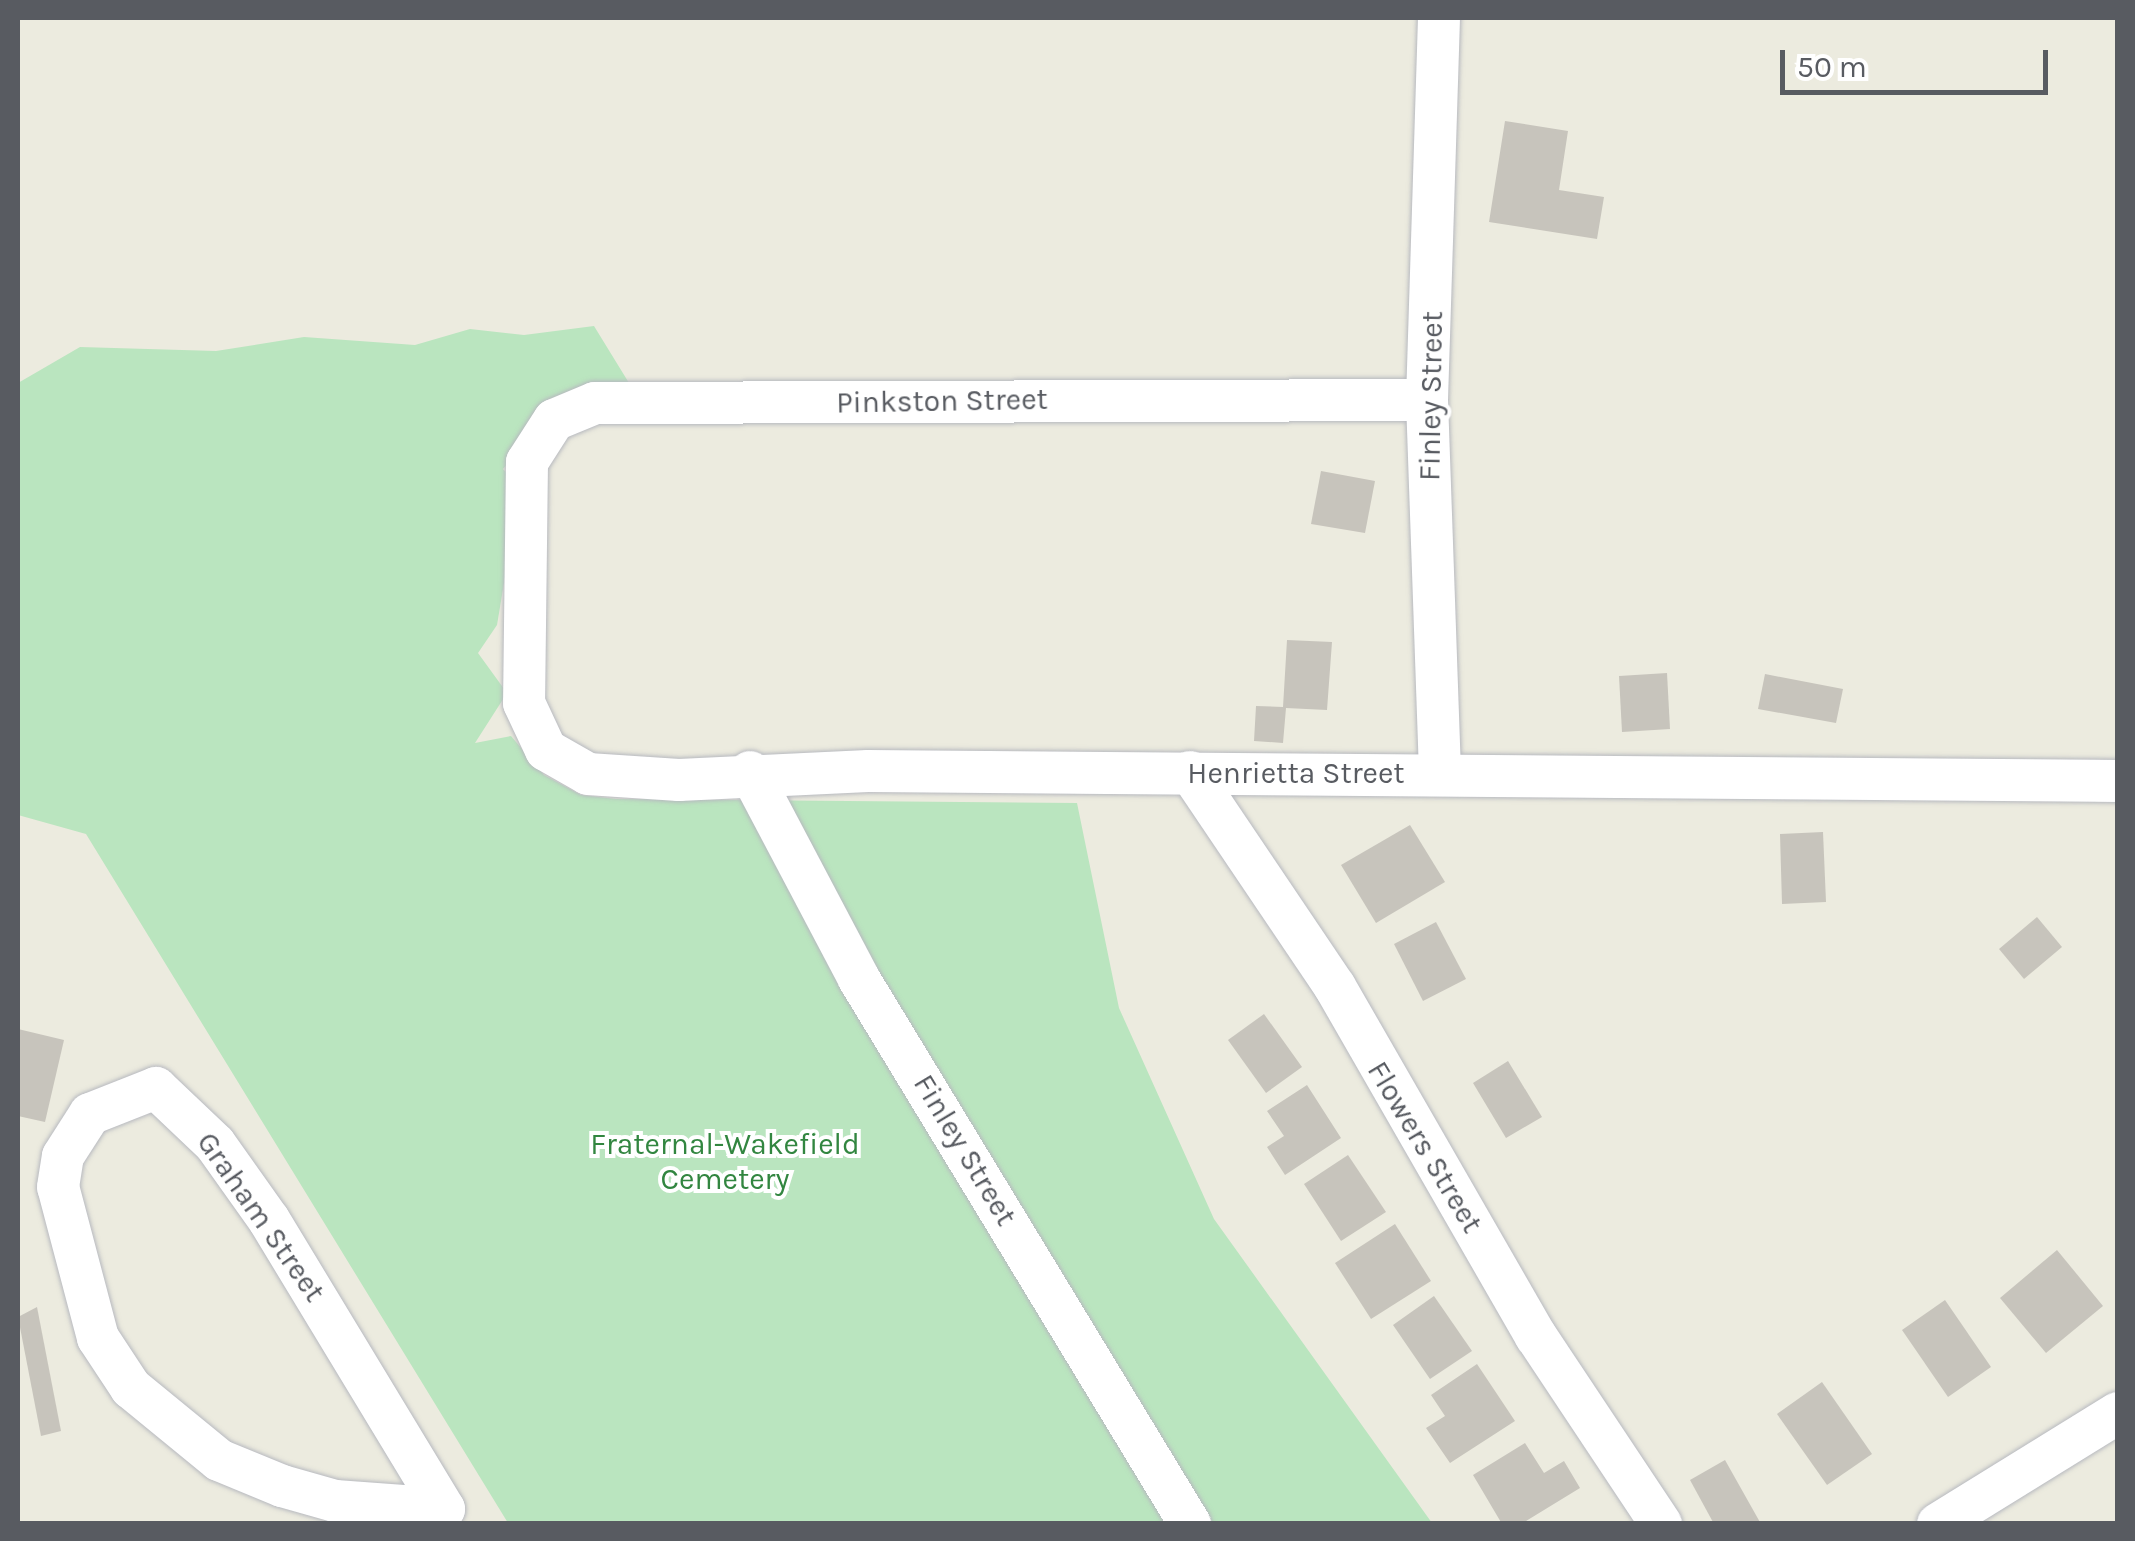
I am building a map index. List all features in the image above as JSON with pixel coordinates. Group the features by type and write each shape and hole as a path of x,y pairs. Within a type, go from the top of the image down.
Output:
{"street":[{"name":"Finley Street","path":"1439,18 1426,400 1440,774"},
{"name":"Pinkston Street","path":"522,690 522,505 527,462 554,420 595,403 1426,400"},
{"name":"Henrietta Street","path":"522,690 546,750 588,774 1190,772 2118,781"},
{"name":"Finley Street","path":"750,772 859,980 1190,1524"},
{"name":"Flowers Street","path":"1190,772 1335,987 1536,1336 1660,1524"},
{"name":"Graham Street","path":"156,1088 204,1131 270,1220 448,1516 334,1502 282,1486 218,1460 131,1388 98,1338 58,1187 63,1156 90,1114 156,1088"},
{"path":"1938,1524 2118,1413"}],"green space":[{"name":"Fraternal-Wakefield Cemetery","path":"594,326 629,383 558,404 503,469 536,506 506,571 497,625 478,653 507,693 475,743 511,736 544,775 581,795 616,799 1077,803 1119,1008 1214,1219 1432,1523 508,1523 86,834 18,815 18,383 80,347 216,351 304,337 415,345 470,329 524,335"}],"building":[{"path":"1505,121 1568,131 1559,190 1604,197 1597,239 1489,222"},
{"path":"1321,471 1375,481 1365,533 1311,524"},
{"path":"1287,640 1332,642 1327,710 1286,708 1283,743 1254,741 1256,706 1283,707"},
{"path":"1667,673 1670,729 1622,732 1619,676"},
{"path":"1765,674 1843,689 1836,723 1758,709"},
{"path":"1410,825 1445,882 1376,923 1341,865"},
{"path":"1823,832 1826,902 1782,904 1780,834"},
{"path":"2037,917 2062,947 2024,979 1999,949"},
{"path":"1436,922 1466,979 1423,1001 1394,944"},
{"path":"1264,1014 1302,1067 1266,1093 1228,1040"},
{"path":"18,1029 64,1040 45,1122 18,1116"},
{"path":"1508,1061 1542,1117 1506,1138 1473,1083"},
{"path":"1307,1085 1341,1138 1285,1175 1267,1147 1284,1136 1267,1111"},
{"path":"1348,1155 1386,1212 1341,1241 1304,1184"},
{"path":"1395,1224 1431,1281 1371,1319 1335,1263"},
{"path":"2057,1250 2103,1306 2046,1353 2000,1298"},
{"path":"1434,1296 1472,1351 1430,1379 1393,1325"},
{"path":"1945,1300 1991,1367 1948,1397 1902,1330"},
{"path":"37,1307 61,1431 41,1436 18,1317"},
{"path":"1477,1364 1515,1421 1450,1463 1426,1428 1445,1416 1431,1395"},
{"path":"1822,1382 1872,1454 1827,1485 1777,1414"},
{"path":"1525,1443 1544,1473 1564,1461 1580,1488 1521,1524 1502,1524 1473,1475"},
{"path":"1725,1460 1761,1524 1714,1524 1690,1480"}]}
